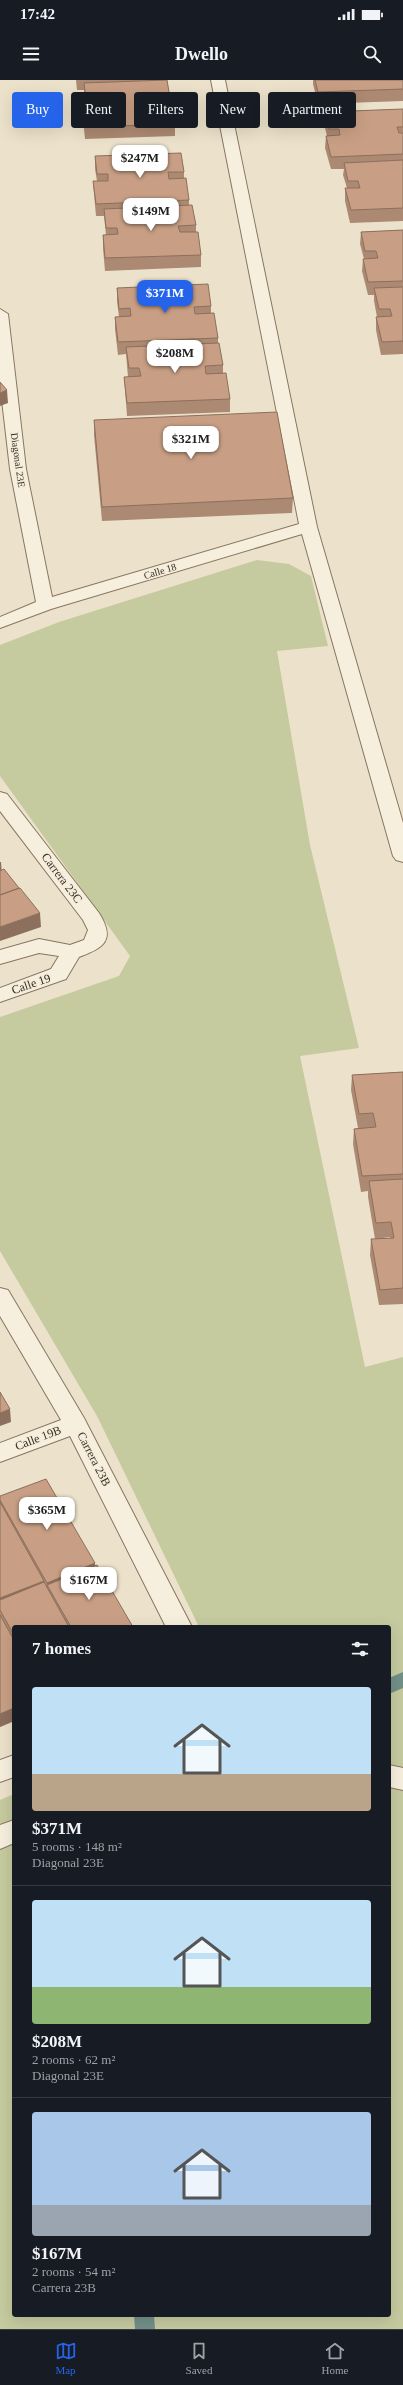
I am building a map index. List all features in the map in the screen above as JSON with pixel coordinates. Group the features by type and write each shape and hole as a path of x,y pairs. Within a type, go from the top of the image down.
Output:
{"street":[{"path":"218,80 308,527 403,856"},
{"name":"Diagonal 23E","path":"0,314 18,469 45,605"},
{"path":"0,473 18,469"},
{"name":"Calle 18","path":"4,619 45,605 308,527"},
{"name":"Carrera 23C","path":"0,798 92,918 98,930 97,938 91,945 71,952"},
{"path":"0,957 39,946 71,952"},
{"name":"Calle 19","path":"0,995 59,974 71,952"},
{"name":"Carrera 23B","path":"0,1296 76,1424 178,1625"},
{"name":"Calle 19B","path":"0,1453 76,1424"},
{"path":"0,1771 12,1767"},
{"path":"391,1776 403,1779"},
{"path":"0,1837 12,1833"}],"green space":[{"path":"257,560 289,564 311,576 328,646 277,651 310,845 359,1048 300,1056 365,1367 403,1357 403,2329 0,2329 0,1800 12,1795 12,2317 391,2317 391,1625 198,1625 97,1416 0,1251 0,1017 119,976 130,956 0,776 0,645 59,622"}],"building":[{"path":"167,80 169,92 134,92 134,125 126,126 126,92 85,92 84,83"},
{"path":"315,80 403,80 403,89 318,92"},
{"path":"403,109 403,127 397,127 399,133 403,133 403,154 331,157 326,136 340,135 339,129 329,128 356,128 356,111"},
{"path":"181,153 184,172 168,172 169,179 186,178 189,200 96,204 93,181 108,181 108,174 97,174 95,156"},
{"path":"403,160 403,208 351,210 345,188 360,188 358,181 348,181 344,163"},
{"path":"192,205 196,225 178,226 180,232 198,232 201,255 105,258 103,235 118,234 117,228 106,228 104,209"},
{"path":"403,230 403,281 368,282 363,259 378,258 376,251 365,251 361,232"},
{"path":"208,284 211,306 194,307 195,314 214,313 218,338 118,342 115,317 131,316 130,308 119,309 117,288"},
{"path":"403,287 403,341 382,342 376,317 392,316 390,309 379,309 374,288"},
{"path":"219,343 223,365 205,366 206,374 226,373 230,399 127,403 124,377 141,376 139,368 129,368 126,347"},
{"path":"0,382 7,390 0,393"},
{"path":"277,412 293,498 102,507 94,420"},
{"path":"4,869 19,888 0,895 0,871"},
{"path":"20,888 40,913 0,927 0,895"},
{"path":"403,1072 403,1174 362,1176 354,1129 376,1127 373,1113 359,1114 352,1075"},
{"path":"403,1179 403,1288 380,1290 371,1239 394,1238 391,1222 376,1223 369,1181"},
{"path":"0,1392 10,1409 0,1413"},
{"path":"46,1479 95,1563 47,1583 0,1500 0,1496"},
{"path":"0,1502 44,1581 0,1598"},
{"path":"97,1565 132,1625 70,1625 47,1585"},
{"path":"44,1582 68,1625 12,1625 12,1631 0,1610 0,1600"},
{"path":"0,1615 12,1636 12,1709 0,1714"}],"waterway":[{"path":"391,1686 403,1679"},
{"path":"144,2317 145,2329"}]}
